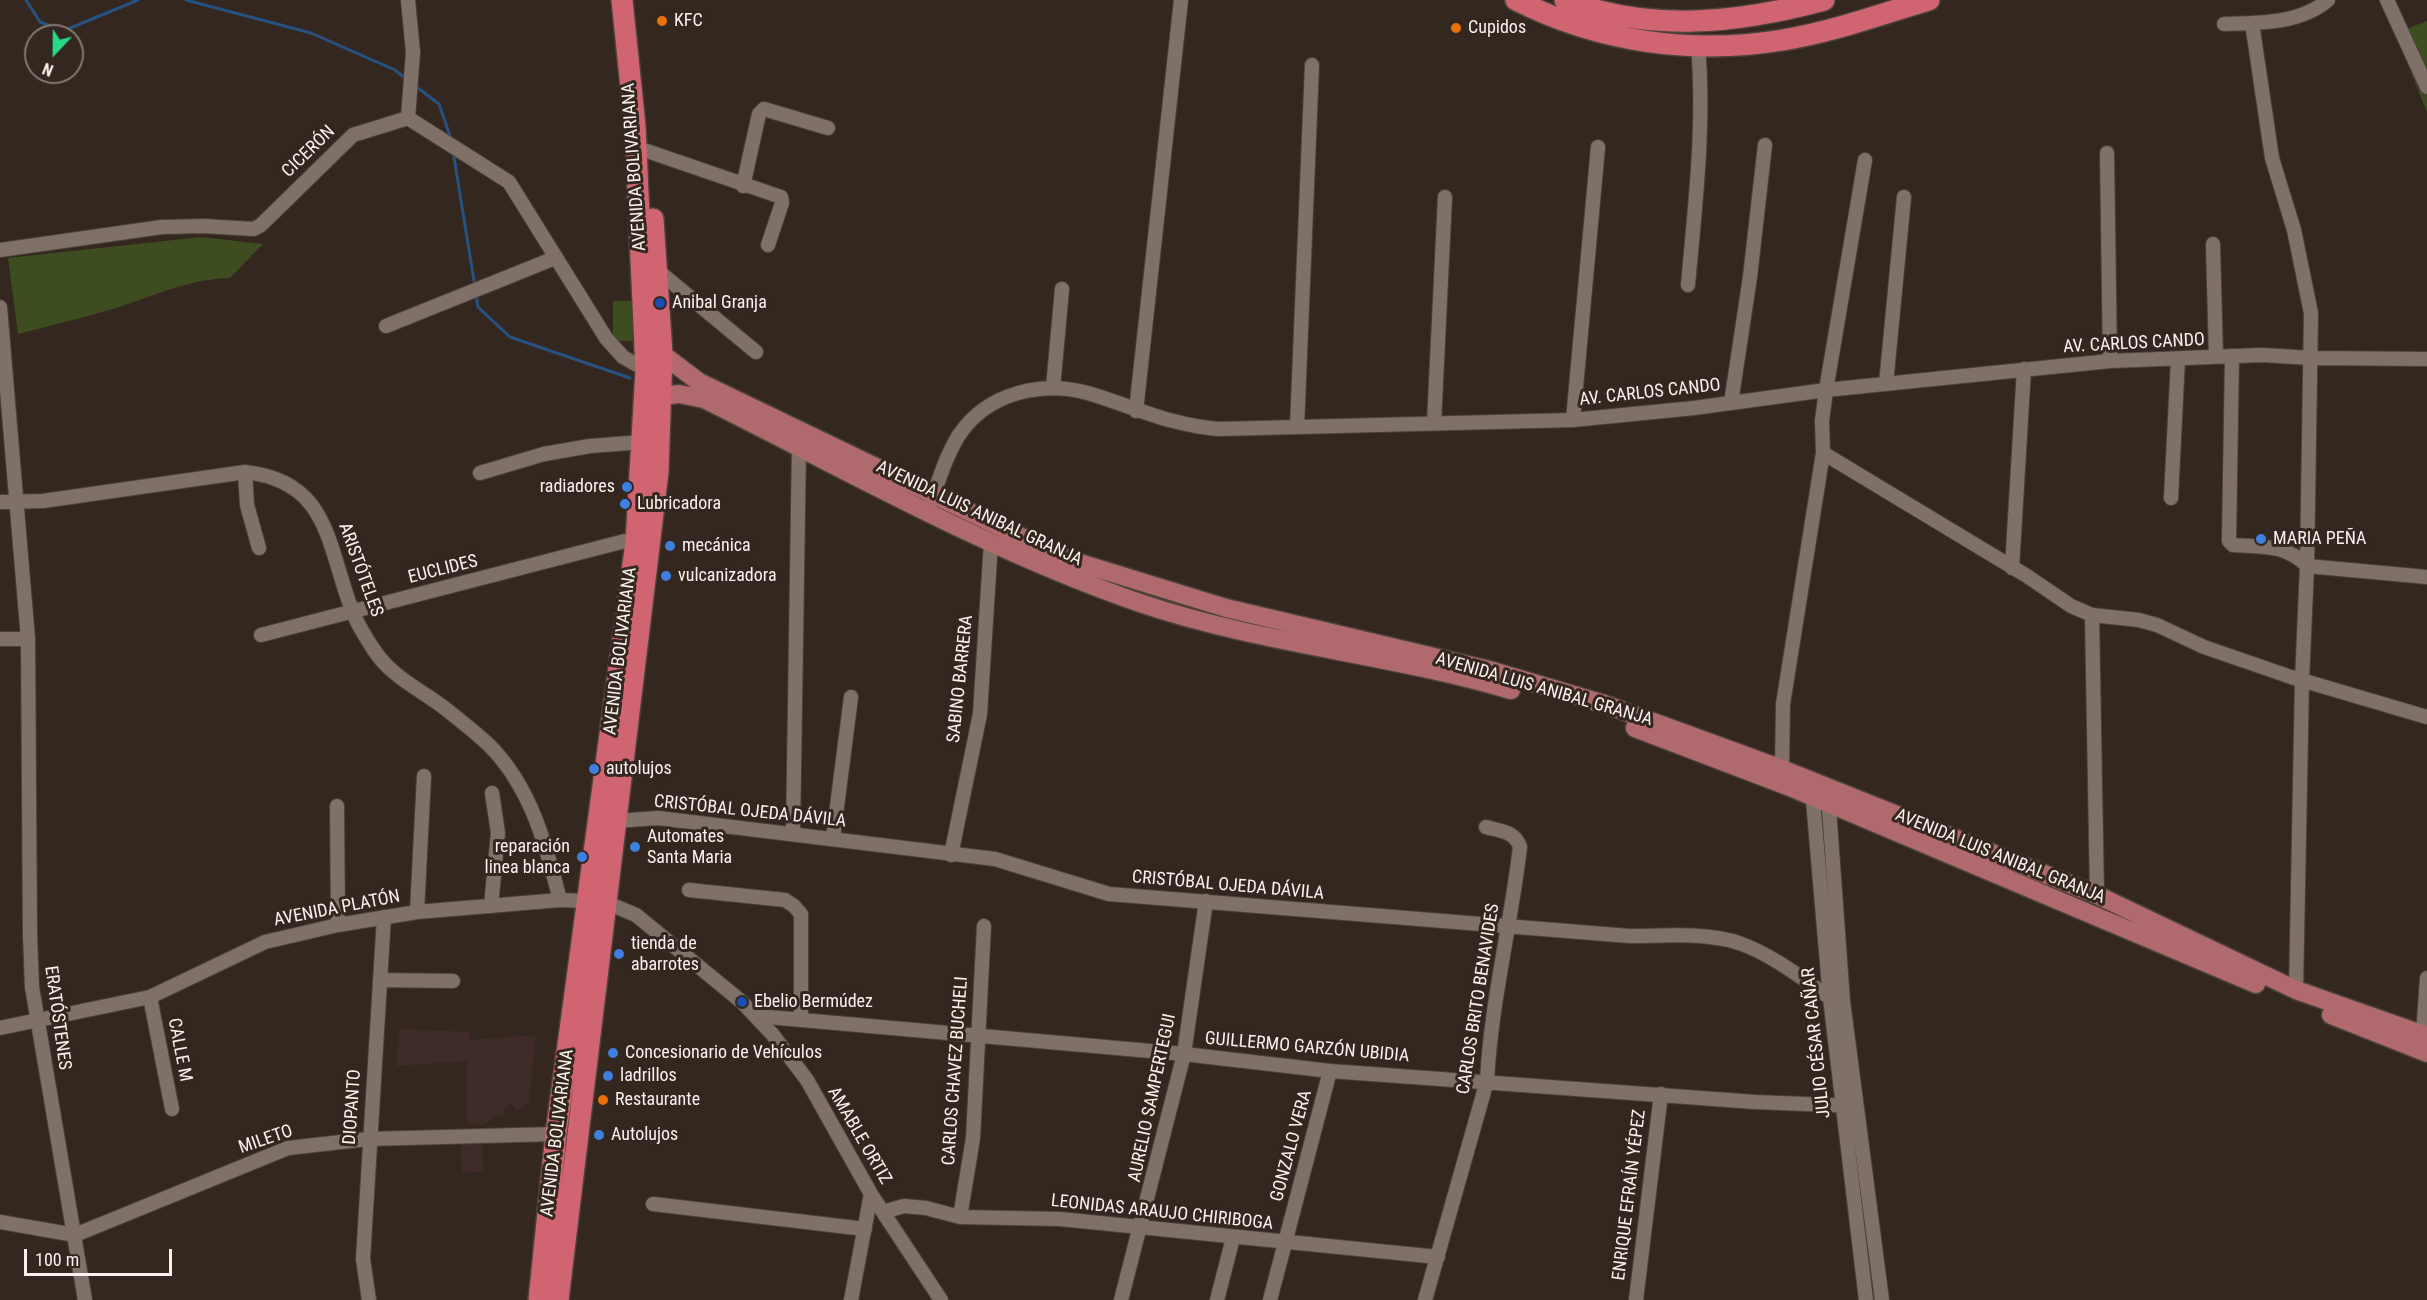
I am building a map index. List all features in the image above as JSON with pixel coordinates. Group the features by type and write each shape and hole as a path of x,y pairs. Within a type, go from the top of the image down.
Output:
{"highway":[{"name":"AVENIDA BOLIVARIANA","path":"558,1300 597,902 636,542 643,442 646,369 635,126 622,0"},
{"name":"AVENIDA BOLIVARIANA","path":"539,1300 556,1134 597,902 615,821 646,585 658,472 662,354 634,0"},
{"path":"1516,0 1589,30 1630,41 1698,45 1783,40 1929,0"},
{"path":"1565,0 1625,16 1673,22 1748,18 1824,0"}],"main road":[{"name":"AVENIDA LUIS ANIBAL GRANJA","path":"662,354 699,382 931,502 991,542 1140,603 1221,627 1486,682 1600,715 1820,792 2097,896 2296,990 2426,1041"},
{"name":"AVENIDA LUIS ANIBAL GRANJA","path":"662,396 685,394 704,399 799,446 1067,559 1226,608 1489,670 1604,704 1782,769 1820,792 2304,1004 2426,1041"}],"street":[{"path":"408,0 413,52 408,118 509,182 606,338 623,357 646,369"},
{"path":"1136,411 1181,0"},
{"path":"2224,24 2283,21 2319,8 2328,0"},
{"path":"2387,0 2427,87"},
{"path":"2252,23 2272,158 2294,230 2311,313 2312,358 2302,681 2296,990"},
{"path":"1688,285 1697,197 1701,72 1698,45"},
{"path":"1297,427 1312,65"},
{"path":"743,186 759,114 764,110 771,109 828,128"},
{"name":"CICERÓN","path":"0,250 162,227 203,226 254,229 353,135 408,118"},
{"path":"1731,403 1750,277 1765,145"},
{"path":"1573,420 1598,147"},
{"path":"647,152 781,197 782,203 768,245"},
{"path":"2107,153 2110,361"},
{"path":"1782,769 1783,704 1823,453 1822,421 1826,390 1865,160"},
{"path":"1434,423 1445,197"},
{"path":"1886,384 1904,197"},
{"path":"2213,244 2216,357"},
{"path":"386,327 555,258"},
{"path":"657,270 756,352"},
{"path":"1053,388 1062,289"},
{"name":"ERATÓSTENES","path":"0,307 28,639 30,935 37,1021 86,1300"},
{"path":"2232,356 2229,541 2232,546 2279,548 2296,555 2307,566 2427,577"},
{"name":"AV. CARLOS CANDO","path":"931,502 944,462 960,433 987,407 1019,391 1053,388 1090,394 1136,411 1196,427 1219,429 1573,420 1826,390 2110,361 2232,356 2427,359"},
{"path":"2171,498 2178,359"},
{"path":"2012,568 2024,369"},
{"path":"480,473 544,454 643,442"},
{"path":"793,833 799,446"},
{"path":"1823,453 2071,606 2092,615 2139,620 2157,625 2204,647 2302,681 2427,717"},
{"path":"245,472 246,505 259,548"},
{"name":"ARISTÓTELES","path":"0,502 17,503 245,472 269,474 291,486 311,501 324,522 352,612 374,651 390,670 445,708 490,746 523,792 544,839 560,900"},
{"name":"EUCLIDES","path":"261,635 625,541 636,542"},
{"name":"SABINO BARRERA","path":"951,855 980,714 991,542"},
{"path":"2092,615 2097,896"},
{"path":"0,639 28,639"},
{"path":"833,838 851,697"},
{"path":"417,912 424,776"},
{"name":"JULIO CÉSAR CAÑAR","path":"1820,792 1830,998 1882,1300"},
{"name":"JULIO CÉSAR CAÑAR","path":"1820,792 1843,1001 1848,1106 1866,1300"},
{"path":"491,906 498,833 492,793"},
{"path":"337,806 338,925"},
{"name":"CRISTÓBAL OJEDA DÁVILA","path":"615,821 658,818 995,859 1109,894 1629,936 1693,936 1738,943 1772,960 1830,998"},
{"name":"CARLOS BRITO BENAVIDES","path":"1425,1300 1487,1081 1489,1046 1520,847 1513,835 1486,827"},
{"path":"688,890 785,900 794,906 801,914 801,1019"},
{"name":"AVENIDA PLATÓN","path":"0,1028 150,998 266,942 338,925 417,912 560,900 597,902"},
{"name":"AURELIO SAMPERTEGUI","path":"1121,1300 1142,1228 1184,1054 1206,901"},
{"name":"AMABLE ORTIZ","path":"597,902 636,915 757,1016 807,1080 871,1194 941,1300"},
{"name":"DIOPANTO","path":"369,1300 363,1258 368,1139 384,917"},
{"name":"CARLOS CHAVEZ BUCHELI","path":"960,1217 974,1138 984,926"},
{"path":"2426,1041 2427,978"},
{"path":"380,980 453,981"},
{"name":"CALLE M","path":"150,998 172,1109"},
{"name":"GUILLERMO GARZÓN UBIDIA","path":"757,1016 1184,1054 1330,1071 1848,1106"},
{"name":"GONZALO VERA","path":"1270,1300 1330,1071"},
{"name":"ENRIQUE EFRAÍN YÉPEZ","path":"1636,1300 1660,1094"},
{"name":"MILETO","path":"75,1235 288,1148 368,1139 556,1134"},
{"path":"851,1300 871,1194"},
{"path":"653,1204 865,1229"},
{"name":"LEONIDAS ARAUJO CHIRIBOGA","path":"884,1212 904,1206 926,1208 960,1217 1060,1219 1285,1244 1405,1252 1437,1257"},
{"path":"0,1222 75,1235"},
{"path":"1216,1300 1233,1238"}],"shaded area":[{"path":"400,1029 470,1032 470,1040 536,1035 529,1102 517,1111 511,1104 503,1110 504,1117 494,1115 484,1125 467,1122 467,1061 396,1066"},
{"path":"482,1142 483,1172 462,1173 461,1143"}],"green space":[{"path":"2427,21 2427,112 2395,33"},
{"path":"201,237 263,244 230,278 188,284 109,310 18,334 8,258"},
{"path":"613,301 635,301 635,341 613,341"}],"waterway":[{"path":"26,0 40,22 63,31 138,0"},
{"path":"186,0 311,33 395,70 406,79"},
{"path":"414,85 439,104 451,139"},
{"path":"453,151 475,287"},
{"path":"476,293 478,307 510,337 630,378"}],"place":[{"name":"KFC","path":"662,21"},
{"name":"Cupidos","path":"1456,28"},
{"name":"Anibal Granja","path":"660,303"},
{"name":"radiadores","path":"627,487"},
{"name":"Lubricadora","path":"625,504"},
{"name":"MARIA PEÑA","path":"2261,539"},
{"name":"mecánica","path":"670,546"},
{"name":"vulcanizadora","path":"666,576"},
{"name":"autolujos","path":"594,769"},
{"name":"Automates Santa Maria","path":"635,847"},
{"name":"reparación linea blanca","path":"582,857"},
{"name":"tienda de abarrotes","path":"619,954"},
{"name":"Ebelio Bermúdez","path":"742,1002"},
{"name":"Concesionario de Vehículos","path":"613,1053"},
{"name":"ladrillos","path":"608,1076"},
{"name":"Restaurante","path":"603,1100"},
{"name":"Autolujos","path":"599,1135"}]}
